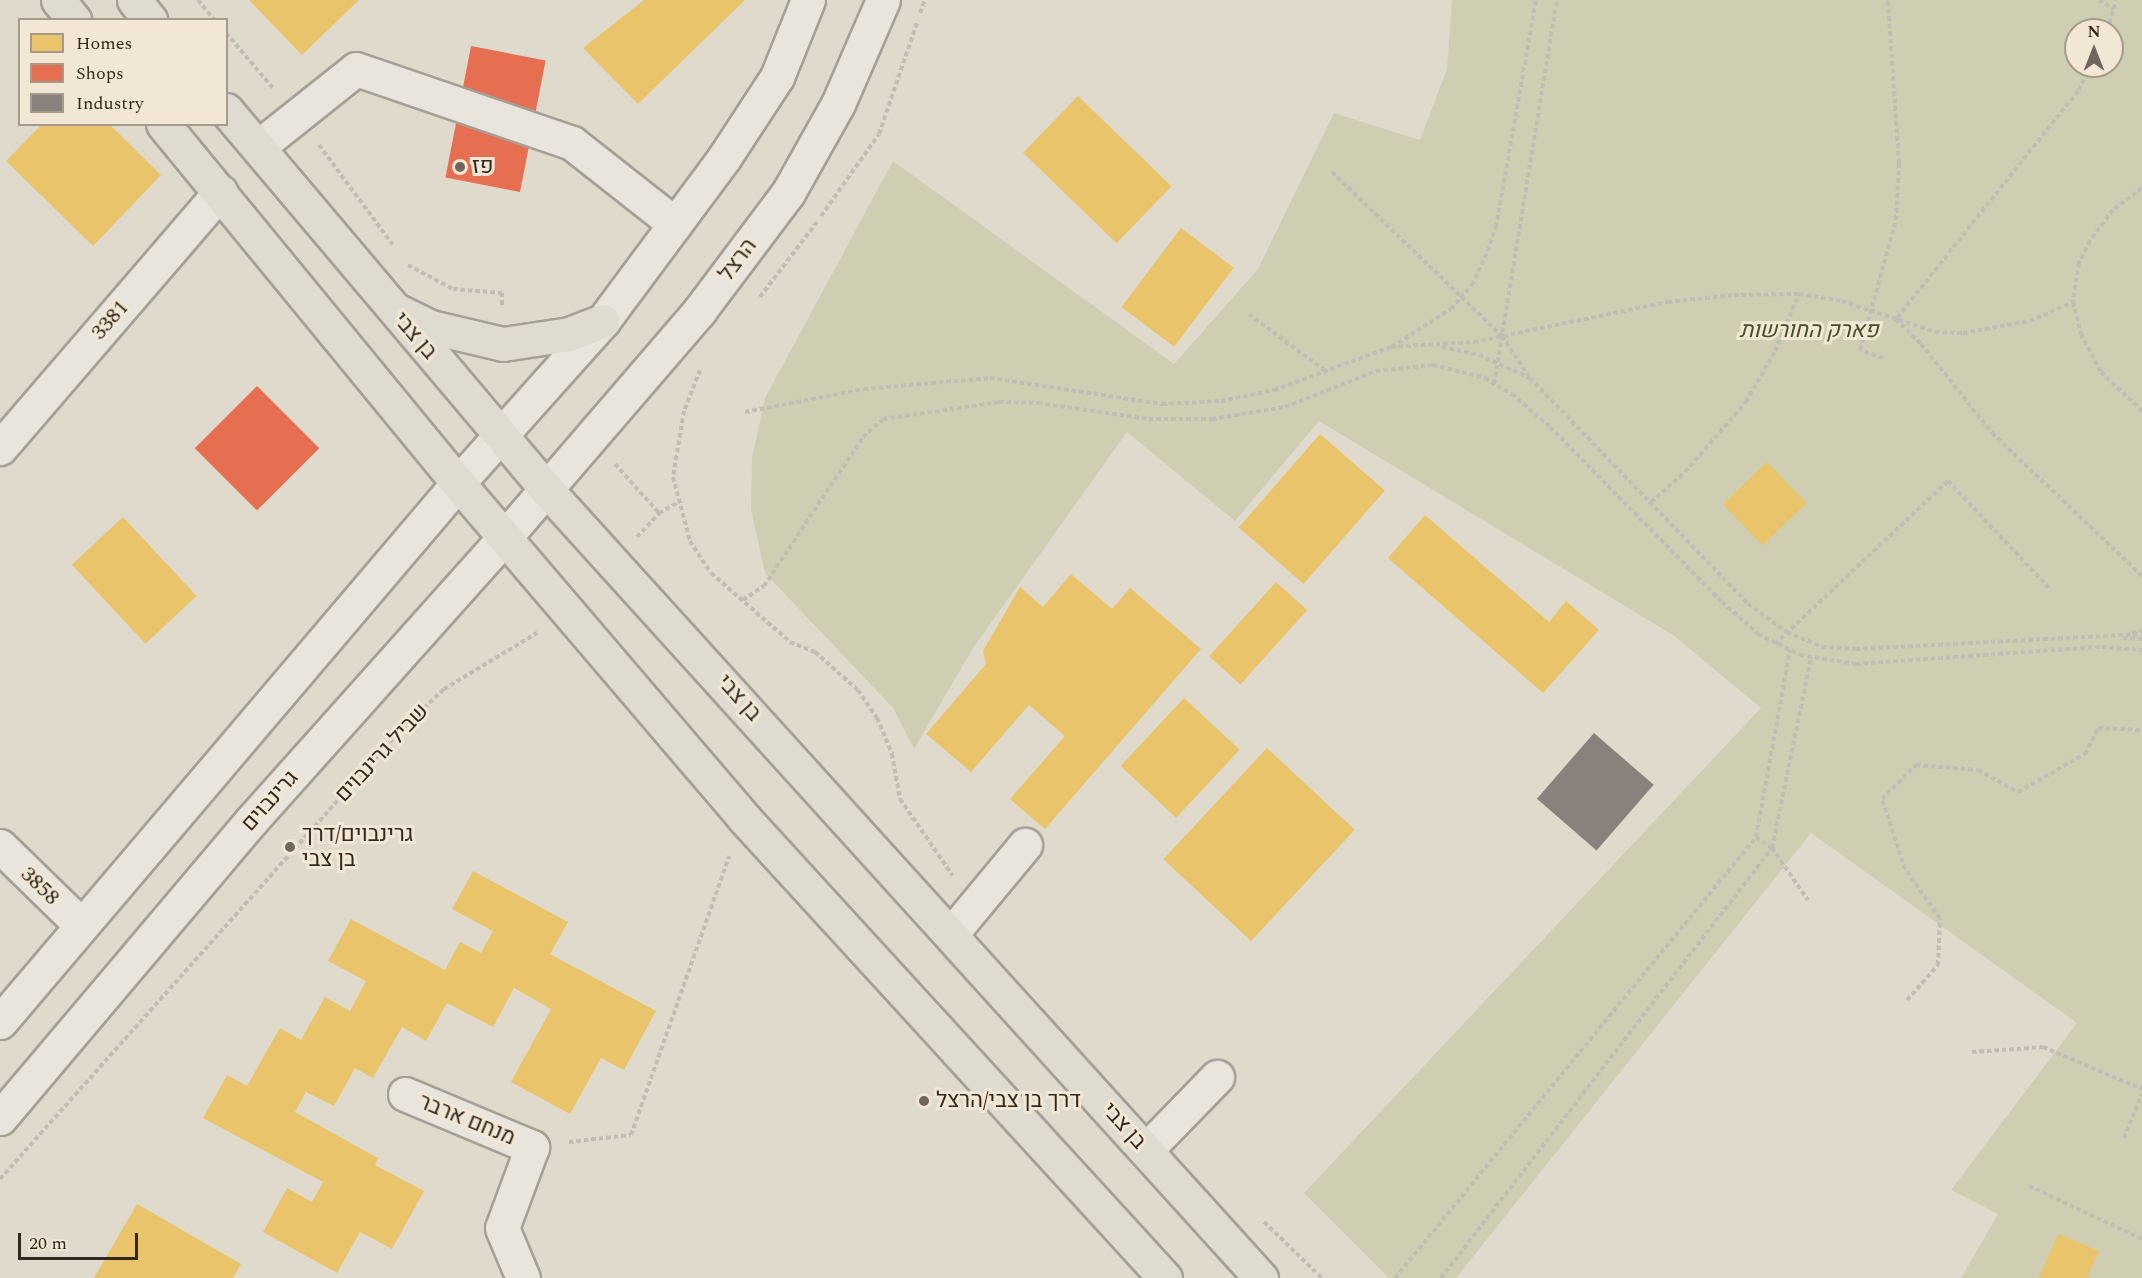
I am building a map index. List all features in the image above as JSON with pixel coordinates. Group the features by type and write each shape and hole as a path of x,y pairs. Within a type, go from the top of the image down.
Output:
{"main road":[{"path":"58,0 72,18"},
{"path":"134,0 148,18"},
{"name":"בן צבי","path":"228,112 389,307 546,489 615,561 1262,1278"},
{"path":"165,126 458,483 743,816 1165,1278"},
{"path":"389,307 431,327 503,344 569,334 603,321"}],"street":[{"path":"0,1022 458,483 502,437 603,321 675,224 777,77 808,0"},
{"name":"הרצל","path":"546,489 700,310 788,193 838,104 883,0"},
{"path":"258,147 356,69 572,143 675,224"},
{"name":"3381","path":"0,448 220,192"},
{"name":"גרינבוים","path":"0,1118 251,821 546,489"},
{"path":"951,934 1024,845"},
{"name":"3858","path":"0,846 81,925"},
{"path":"1146,1150 1217,1077"},
{"name":"מנחם ארבר","path":"405,1094 532,1147 502,1228 523,1278"}],"path":[{"path":"198,0 212,18"},
{"path":"745,412 864,389 990,378 1162,404 1221,401 1274,390 1391,347 1451,309 1472,285 1496,227 1536,0"},
{"path":"1494,384 1557,0"},
{"path":"1883,358 1860,350 1896,220 1899,164 1888,0"},
{"path":"2098,0 2114,9"},
{"path":"2111,18 2116,0"},
{"path":"228,35 297,116 407,265 453,289 502,293 503,344"},
{"path":"1896,319 2078,90 2084,78"},
{"path":"1332,172 1502,336 1530,378 1748,604 1787,632 1822,647 1856,650 2107,637 2142,632"},
{"path":"2142,188 2113,210 2090,241 2079,263 2073,302 2090,354 2114,386 2142,411"},
{"path":"752,307 782,270"},
{"path":"1391,347 1438,346 1502,336 1668,302 1734,295 1799,294 1842,301 1935,332 1999,329 2030,321 2073,302"},
{"path":"1651,502 1685,472 1746,402 1775,351 1799,294"},
{"path":"1249,314 1324,370"},
{"path":"1896,319 1921,344 1992,433 2142,576"},
{"path":"1438,346 1498,364 1530,378"},
{"path":"707,362 684,411 676,445 673,477 690,541 711,573 790,642 815,652 858,690 877,718 892,754 900,799 974,905"},
{"path":"743,600 764,586 863,437 883,419 999,402 1048,405 1149,419 1212,419 1285,407 1376,371 1406,365 1457,369 1494,384 1550,427 1722,602 1775,644 1790,650 1811,658 1856,664 2102,647 2142,650"},
{"path":"591,437 658,513"},
{"path":"1775,644 1948,481 2051,590"},
{"path":"615,561 658,513 680,502"},
{"name":"שביל גרינבוים","path":"0,1179 397,734 444,688 529,639 564,609"},
{"path":"2107,637 2142,639"},
{"path":"1395,1278 1756,837 1790,650"},
{"path":"1441,1278 1772,848 1811,658"},
{"path":"1907,1000 1938,965 1940,918 1905,869 1882,799 1916,765 1978,770 2018,792 2085,753 2098,728 2142,730"},
{"path":"532,1147 631,1135 743,816"},
{"path":"1756,837 1772,848 1808,900"},
{"path":"1971,1052 2043,1047 2142,1089"},
{"path":"2124,1138 2142,1094"},
{"path":"2029,1186 2142,1239"},
{"path":"1262,1220 1322,1278"}],"green space":[{"name":"פארק החורשות","path":"1452,0 2142,0 2142,1278 1961,1278 1998,1214 1951,1190 2077,1023 1811,833 1456,1278 1389,1278 1304,1193 1761,708 1673,635 1319,421 1235,521 1127,432 973,648 914,749 893,708 765,573 751,510 752,458 765,398 893,161 1174,364 1258,269 1334,113 1420,140 1447,69"}],"building: Homes":[{"path":"249,0 359,0 302,55"},
{"path":"644,0 745,0 638,104 583,48"},
{"path":"1078,96 1172,186 1117,243 1023,153"},
{"path":"40,126 111,126 161,175 93,246 6,161"},
{"path":"1181,228 1234,268 1174,347 1121,307"},
{"path":"1320,434 1385,490 1304,584 1239,528"},
{"path":"1767,462 1807,503 1763,545 1723,504"},
{"path":"1425,515 1549,622 1566,601 1599,630 1543,693 1388,558"},
{"path":"123,517 197,596 145,644 72,565"},
{"path":"1071,574 1112,609 1130,588 1201,649 1045,829 1010,799 1065,736 1029,705 971,772 926,734 986,664 983,651 1020,587 1043,607"},
{"path":"1276,582 1307,610 1240,684 1209,656"},
{"path":"1184,698 1240,750 1176,818 1121,766"},
{"path":"1267,748 1355,830 1251,941 1163,859"},
{"path":"473,871 568,922 550,954 656,1011 624,1070 601,1058 570,1114 511,1082 551,1009 514,988 493,1027 447,1003 426,1041 402,1027 373,1078 355,1068 334,1106 306,1092 295,1112 378,1158 375,1165 424,1191 392,1249 360,1232 337,1273 263,1232 287,1188 312,1202 323,1182 203,1118 227,1075 247,1086 280,1028 301,1040 325,997 350,1011 366,981 328,961 351,919 445,970 460,942 481,953 493,931 452,909"},
{"path":"137,1204 241,1264 233,1278 94,1278"},
{"path":"2058,1234 2099,1251 2087,1278 2039,1278"}],"building: Shops":[{"path":"471,46 546,61 520,192 445,178"},
{"path":"257,386 319,448 257,510 195,448"}],"building: Industry":[{"path":"1594,733 1654,785 1597,850 1537,799"}],"place":[{"name":"פז","path":"460,167"},
{"name":"גרינבוים/דרך בן צבי","path":"290,847"},
{"name":"דרך בן צבי/הרצל","path":"924,1101"}]}
